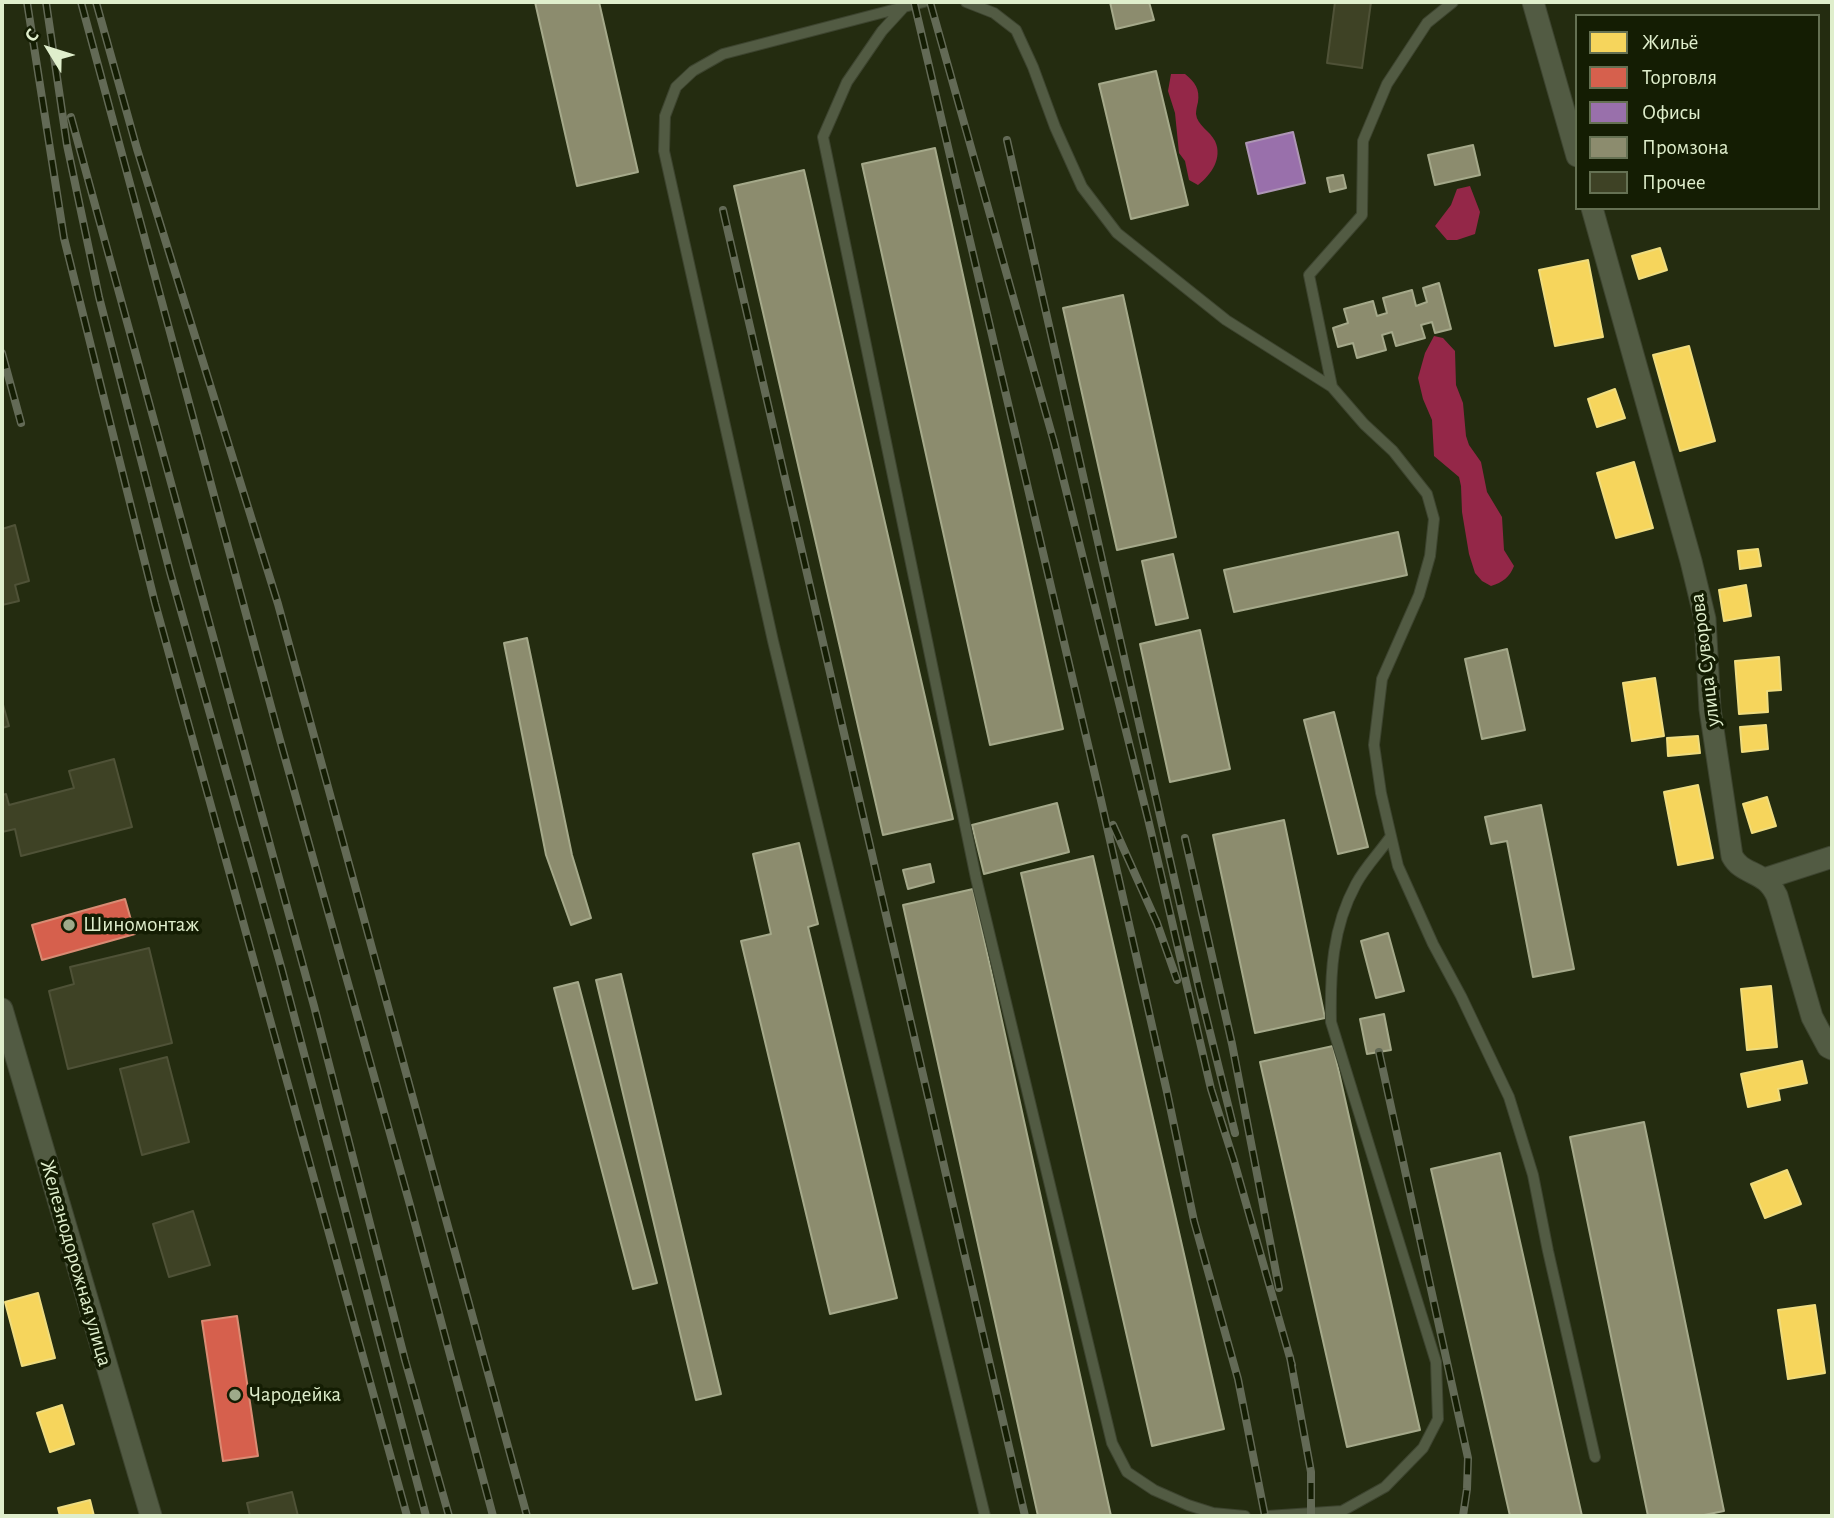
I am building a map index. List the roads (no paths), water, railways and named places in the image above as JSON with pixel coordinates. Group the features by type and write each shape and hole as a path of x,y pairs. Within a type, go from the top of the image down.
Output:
{"street":[{"path":"1533,2 1575,149"},
{"name":"улица Суворова","path":"1593,210 1705,619 1710,709 1732,856 1747,872 1764,879 1777,896 1812,1017 1828,1047 1832,1049"},
{"path":"1764,879 1832,857"},
{"name":"Железнодорожная улица","path":"2,1009 151,1516"}],"lane":[{"path":"924,2 723,54 693,72 676,87 665,116 664,151 773,641 985,1516"},
{"path":"966,2 994,13 1016,30 1082,187 1117,233 1226,320 1332,387 1364,424 1393,451 1427,494 1434,519 1430,556 1419,595 1382,679 1374,745 1381,793 1398,866 1433,944 1509,1097 1533,1175 1595,1457"},
{"path":"1332,387 1309,275 1362,215 1363,141 1387,84 1427,23 1454,2"},
{"path":"904,7 882,31 847,82 823,137 976,878 1112,1443 1127,1472 1154,1490 1213,1513 1245,1516"},
{"path":"1267,1516 1342,1511 1385,1487 1423,1448 1438,1419 1436,1362 1331,1022 1330,981 1337,929 1356,883 1391,836"}],"railway":[{"path":"27,2 64,238 155,603 407,1516"},
{"path":"46,2 67,145 99,297 170,572 282,970 426,1516"},
{"path":"81,2 493,1516"},
{"path":"96,2 137,149 278,604 527,1516"},
{"path":"914,2 1100,796 1194,1221 1238,1379 1265,1516"},
{"path":"930,2 1054,442 1148,819 1211,1089 1292,1365"},
{"path":"71,117 314,1006 405,1360 449,1516"},
{"path":"1007,140 1199,988 1235,1133"},
{"path":"723,210 1025,1516"},
{"path":"2,353 21,423"},
{"path":"1113,825 1157,923 1177,980"},
{"path":"1185,838 1232,1044 1279,1288"},
{"path":"1379,1052 1468,1458 1463,1516"},
{"path":"1290,1357 1311,1472 1311,1516"}],"place":[{"name":"Шиномонтаж","path":"69,925"},
{"name":"Чародейка","path":"235,1395"}]}
